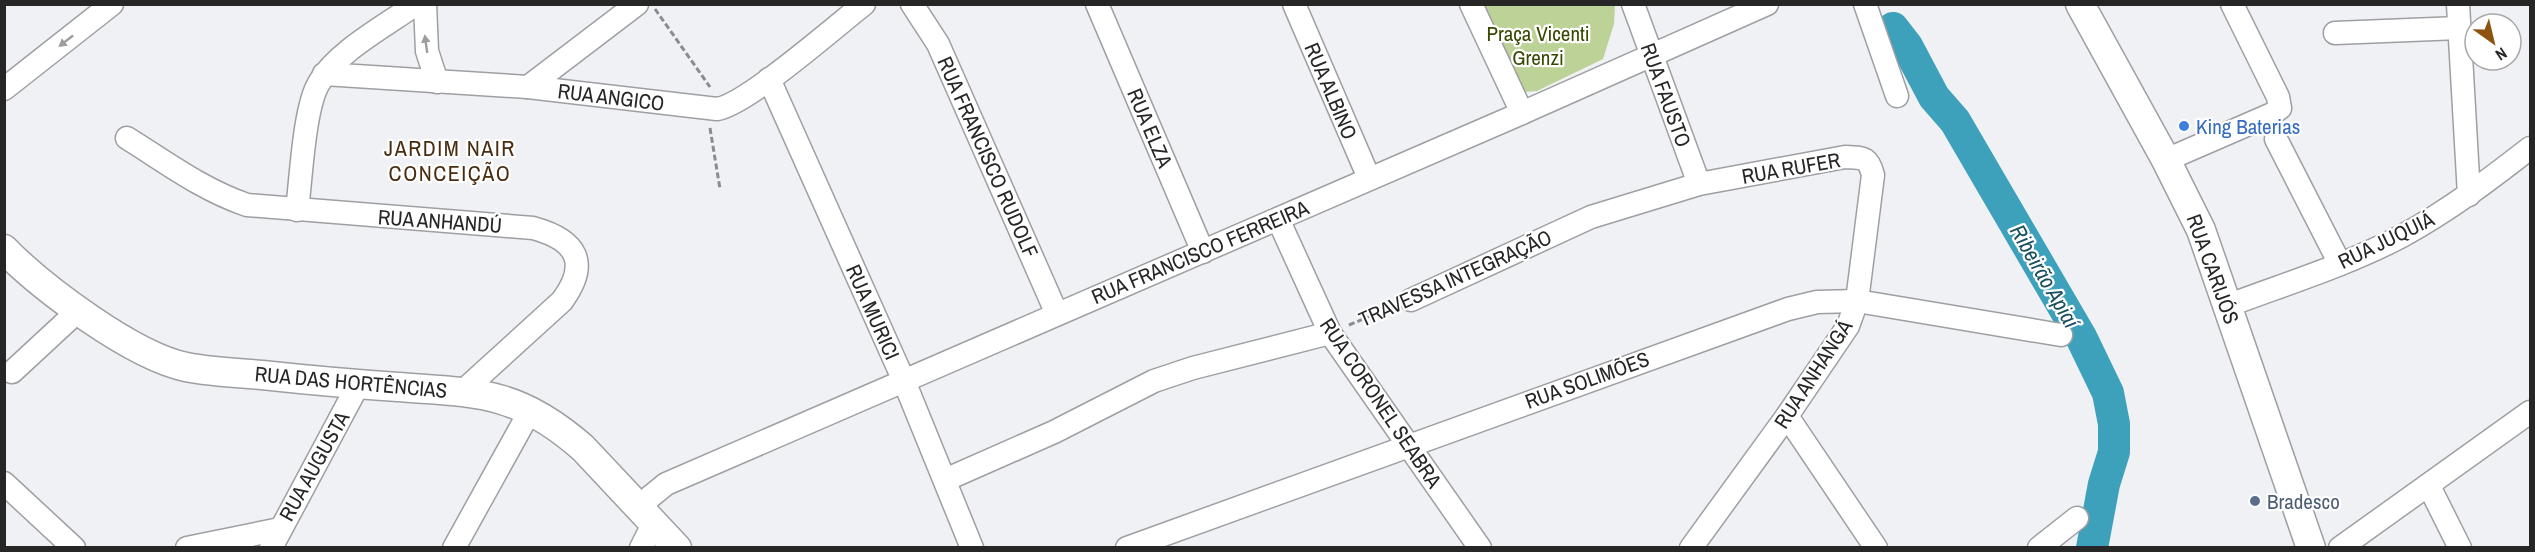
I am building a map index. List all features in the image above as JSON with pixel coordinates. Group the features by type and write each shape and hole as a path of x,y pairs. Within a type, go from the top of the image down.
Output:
{"main road":[{"name":"RUA CARIJÓS","path":"2080,4 2166,160 2201,230 2311,548"},
{"name":"RUA DAS HORTÊNCIAS","path":"4,249 79,310 130,345 154,357 184,367 358,385 462,392 501,399 530,411 567,434 584,448 677,548"}],"street":[{"path":"4,89 112,4"},
{"path":"297,210 311,100 324,74 348,53 416,4"},
{"path":"425,4 427,51 437,82"},
{"path":"528,87 637,4"},
{"path":"715,108 769,79 864,4"},
{"name":"RUA FRANCISCO RUDOLF","path":"912,4 938,44 1058,314"},
{"name":"RUA ELZA","path":"1097,4 1203,252"},
{"name":"RUA ALBINO","path":"1294,4 1369,178"},
{"path":"1472,4 1522,113"},
{"name":"RUA FAUSTO","path":"1633,4 1699,184"},
{"name":"RUA FRANCISCO FERREIRA","path":"641,548 650,497 666,484 1522,113 1767,4"},
{"path":"1864,4 1897,96"},
{"path":"2166,160 2272,114 2280,108 2278,97 2232,4"},
{"path":"2458,4 2469,195"},
{"path":"2335,33 2459,28"},
{"name":"RUA ANGICO","path":"324,74 528,87 715,108"},
{"name":"RUA MURICI","path":"769,79 904,381 972,548"},
{"name":"RUA ANHANDÚ","path":"127,138 193,181 221,196 247,205 533,228 553,233 565,242 578,266 575,284 562,302 462,392"},
{"path":"2277,139 2340,264"},
{"name":"RUA JUQUIÁ","path":"2227,306 2340,264 2400,237 2469,195 2530,148"},
{"name":"RUA RUFER","path":"1699,184 1845,157 1862,158 1870,164 1873,175"},
{"name":"RUA ANHANGÁ","path":"1691,548 1787,416 1848,326 1857,301 1873,175"},
{"name":"TRAVESSA INTEGRAÇÃO","path":"1411,300 1592,217 1699,184"},
{"name":"RUA CORONEL SEABRA","path":"1278,219 1330,333 1480,548"},
{"name":"RUA SOLIMÕES","path":"1127,548 1788,309 1817,302 1857,301 2061,335"},
{"path":"12,372 79,310"},
{"path":"945,480 1054,432 1154,381 1192,368 1330,333"},
{"name":"RUA AUGUSTA","path":"275,538 358,385"},
{"path":"454,548 530,411"},
{"path":"2340,548 2530,412"},
{"path":"1787,416 1876,548"},
{"path":"4,483 74,548"},
{"path":"2429,486 2460,548"},
{"path":"2039,548 2077,518"},
{"path":"187,548 275,538"}],"path":[{"path":"651,4 715,108 720,189"},
{"name":"TRAVESSA INTEGRAÇÃO","path":"1330,333 1411,300"}],"green space":[{"name":"Praça Vicenti Grenzi","path":"1477,5 1615,5 1614,24 1603,59 1537,91 1523,92"}],"waterway":[{"name":"Ribeirão Apiaí","path":"1893,28 1907,46 1934,97 1955,121 2081,337 2108,393 2114,424 2114,452 2104,484 2092,548"}],"place":[{"name":"King Baterias","path":"2184,126"},
{"name":"Bradesco","path":"2255,501"}],"district":[{"name":"JARDIM NAIR CONCEIÇÃO","path":"450,160"}]}
